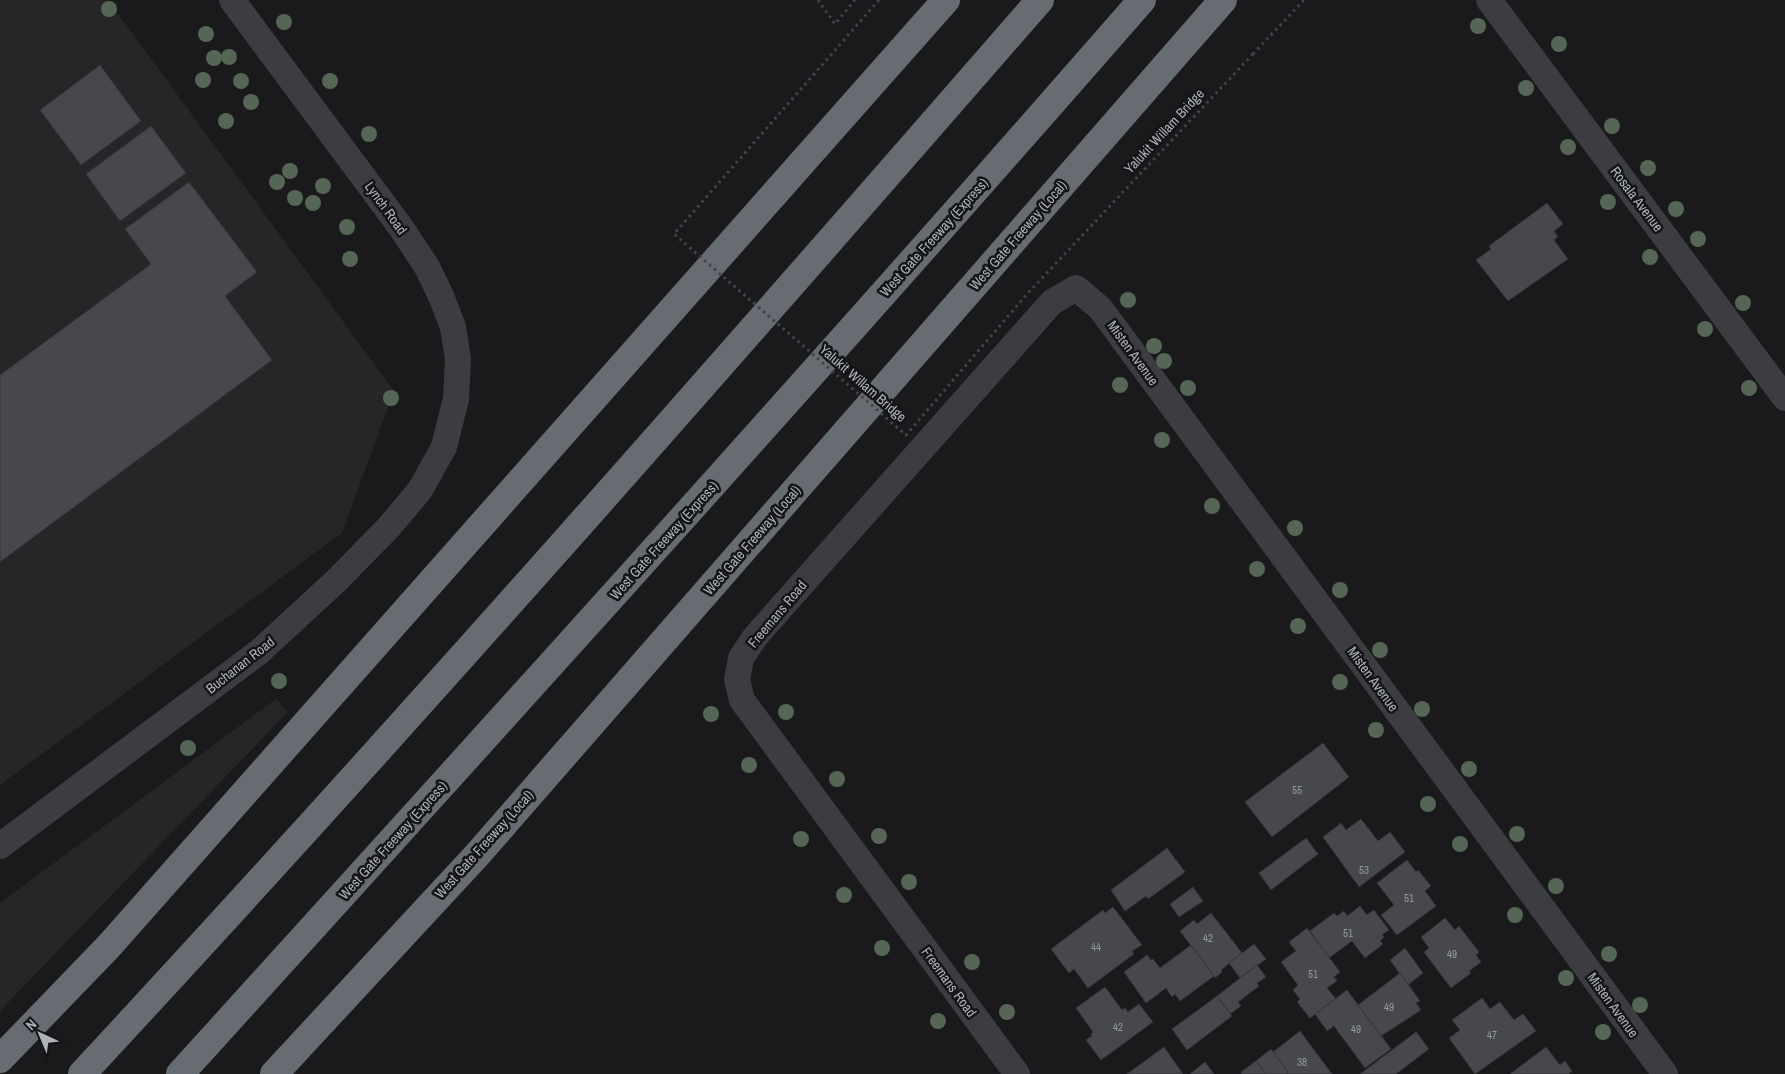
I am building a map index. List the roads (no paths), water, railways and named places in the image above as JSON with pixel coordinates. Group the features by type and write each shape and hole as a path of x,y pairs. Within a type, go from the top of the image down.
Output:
{"highway":[{"path":"0,1059 116,939 946,0"},
{"path":"82,1074 260,882 558,551 1040,0"},
{"name":"West Gate Freeway (Express)","path":"180,1074 638,570 959,210 1142,0"},
{"name":"West Gate Freeway (Local)","path":"274,1074 476,855 1223,0"}],"street":[{"name":"Lynch Road","path":"232,0 402,229 427,267 442,296 453,327 458,359 456,399 444,446"},
{"name":"Rosala Avenue","path":"1490,0 1785,398"},
{"name":"Freemans Road","path":"1017,1074 742,700 737,680 742,658 755,636 1052,302 1076,288"},
{"name":"Misten Avenue","path":"1076,288 1100,308 1665,1074"},
{"name":"Buchanan Road","path":"0,846 259,652 336,581 390,527 420,490 444,446"}]}
